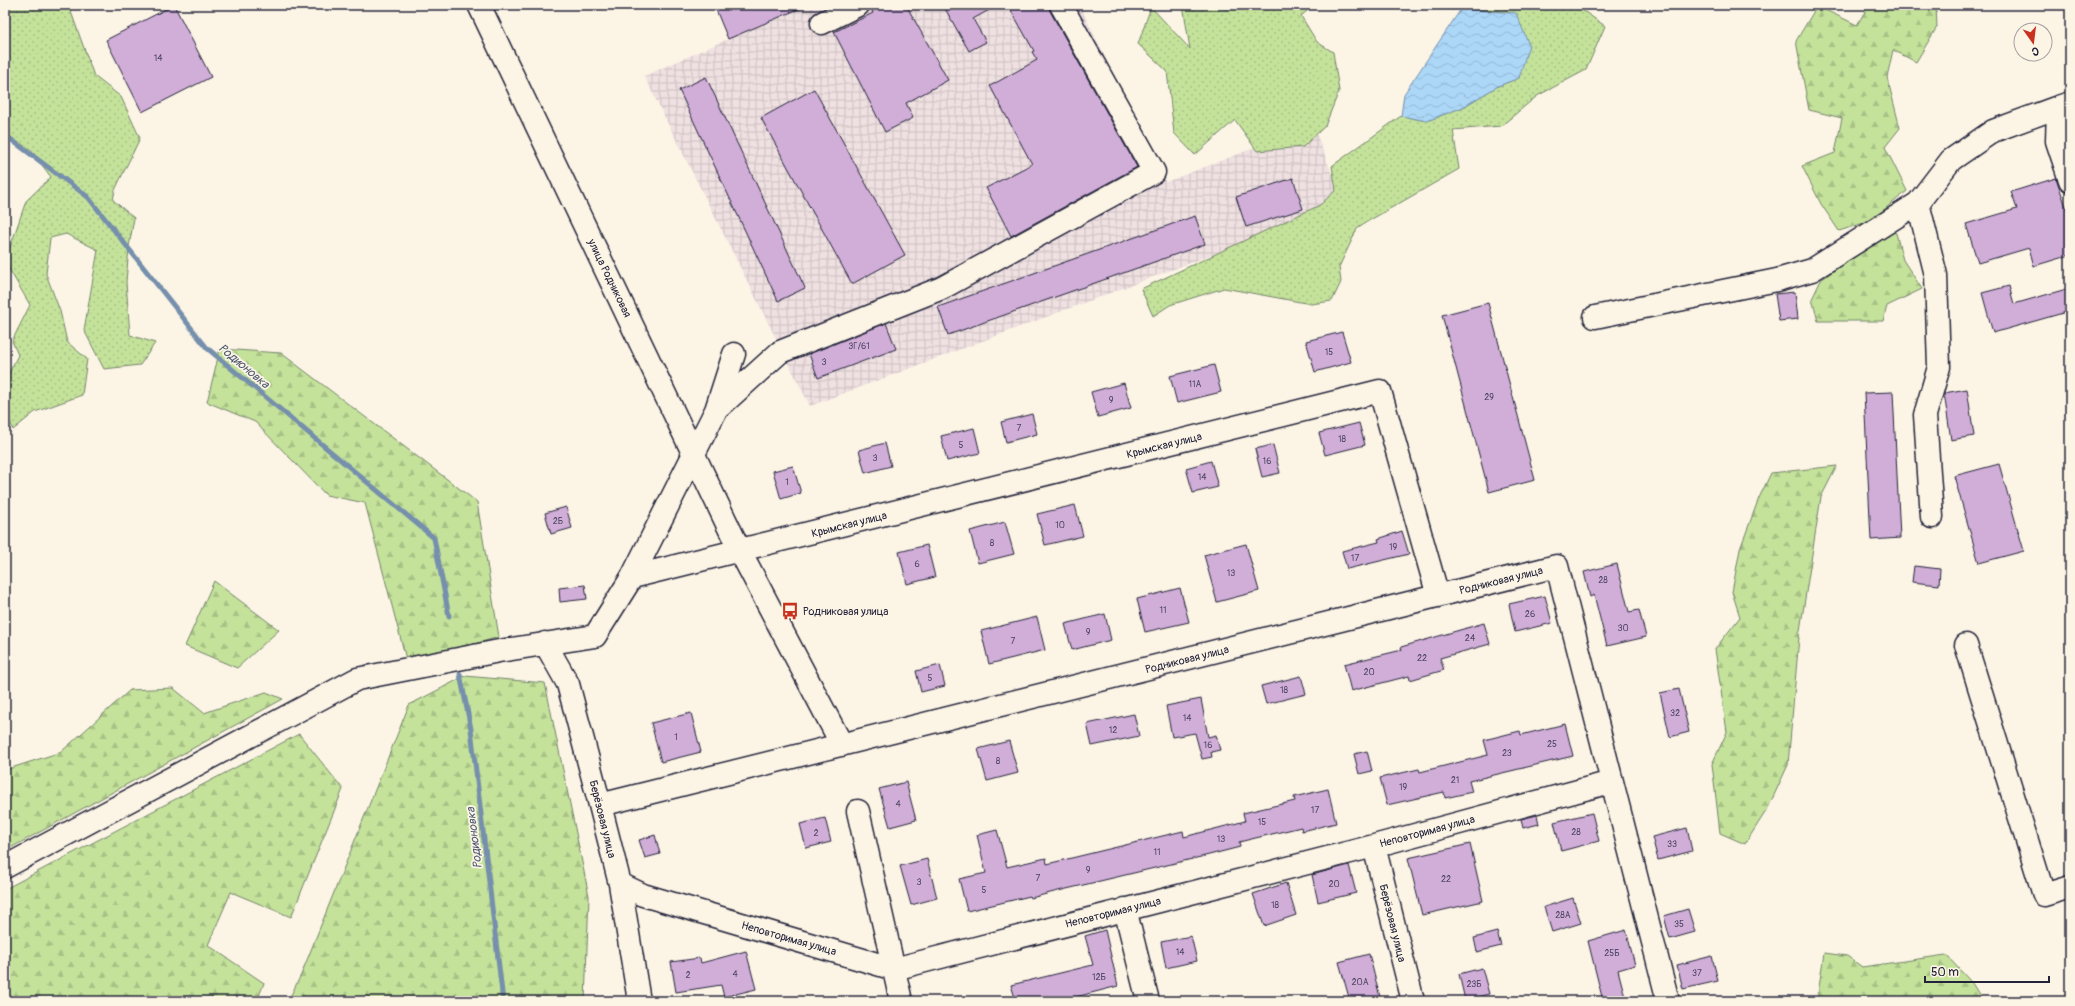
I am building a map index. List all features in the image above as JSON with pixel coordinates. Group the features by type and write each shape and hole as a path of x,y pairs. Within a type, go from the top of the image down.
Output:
{"street":[{"name":"улица Родниковая","path":"479,5 740,551 842,745"},
{"path":"822,23 858,5"},
{"path":"716,410 780,352 942,288 1154,172 1061,5"},
{"path":"1595,317 1778,280 1812,270 1918,203 1951,160 1993,131 2064,105 2058,141 2070,180"},
{"path":"1918,203 1936,275 1939,367 1925,415 1932,516"},
{"path":"5,867 357,679 545,643 595,636 632,577 716,410 734,354"},
{"name":"Крымская улица","path":"740,551 1380,391 1438,596"},
{"path":"632,577 740,551"},
{"name":"Родниковая улица","path":"600,805 1557,566 1611,782"},
{"name":"Берёзовая улица","path":"545,643 568,684 600,805 620,884 639,1001"},
{"path":"1966,645 2044,895 2070,887"},
{"path":"1611,782 1668,1001"},
{"name":"Неповторимая улица","path":"620,884 642,896 894,969 1374,846 1611,782"},
{"path":"858,811 901,1001"},
{"name":"Берёзовая улица","path":"1374,846 1413,1001"},
{"path":"1125,909 1148,1001"}],"shaded area":[{"path":"714,5 1086,5 1081,8 1166,182 1313,125 1344,205 810,406 644,76 728,39"}],"green space":[{"path":"5,5 65,5 70,9 94,76 121,97 140,138 115,190 113,200 134,218 129,247 126,282 130,335 155,343 140,365 104,369 84,330 98,250 66,234 50,238 46,274 60,311 67,342 87,359 82,395 35,412 13,430 5,406 5,381 18,355 12,341 30,305 5,262 26,201 51,177 30,149 5,135"},
{"path":"1183,5 1314,5 1301,16 1317,42 1333,52 1339,91 1325,126 1303,147 1257,151 1235,120 1195,155 1174,133 1167,71 1138,44 1151,7 1190,49"},
{"path":"1462,5 1575,5 1605,26 1586,70 1537,96 1501,126 1453,130 1459,169 1358,227 1339,267 1341,282 1332,301 1311,304 1224,288 1170,305 1153,316 1141,289 1320,205 1336,190 1332,166 1401,116 1427,121 1463,107 1498,86 1519,78 1514,13 1461,9"},
{"path":"1869,5 1936,5 1937,27 1916,62 1893,50 1887,77 1900,128 1885,147 1907,191 1870,221 1839,231 1821,204 1802,166 1835,153 1842,118 1809,110 1796,41 1817,6 1857,25"},
{"path":"1889,230 1896,233 1903,260 1922,289 1887,306 1883,321 1818,321 1812,299 1821,280"},
{"path":"220,349 281,353 477,502 499,637 407,663 365,503 326,495 255,422 207,402"},
{"path":"1837,466 1821,497 1799,637 1788,765 1768,808 1745,844 1720,833 1712,764 1727,732 1715,649 1740,617 1732,592 1740,549 1759,498 1771,473"},
{"path":"214,581 279,630 237,668 185,646"},
{"path":"465,676 545,683 589,896 585,1001 288,1001 301,975 409,705"},
{"path":"173,688 204,713 266,692 283,699 5,851 5,770 61,752 130,690"},
{"path":"299,734 343,789 291,917 231,892 208,945 264,983 257,1001 5,1001 5,889"},
{"path":"1824,953 1847,956 1862,967 1946,955 1972,983 1983,1001 1817,1001"}],"water":[{"path":"1461,9 1516,13 1529,45 1519,78 1498,86 1463,107 1427,121 1401,116 1404,94"}],"building":[{"path":"174,5 211,77 142,112 106,40"},
{"path":"714,5 808,5 728,39"},
{"path":"870,5 906,5 948,80 906,103 913,118 885,132 834,32 873,13"},
{"path":"943,5 998,5 973,19 986,42 969,51"},
{"path":"1008,5 1049,5 1050,11 1137,167 1011,236 986,188 1032,164 990,86 1037,60 1032,52 1034,51"},
{"path":"706,77 805,288 778,301 679,90"},
{"path":"814,89 905,255 852,284 761,118"},
{"path":"1293,178 1303,209 1246,227 1236,197"},
{"path":"2056,178 2070,218 2070,255 2034,266 2029,248 1978,263 1966,224 2017,209 2011,192"},
{"path":"1195,216 1205,244 948,335 938,307"},
{"path":"2009,286 2014,304 2070,288 2070,311 1993,333 1982,293"},
{"path":"1795,292 1798,319 1779,321 1775,294"},
{"path":"1488,303 1535,480 1489,492 1442,315"},
{"path":"886,323 896,349 818,378 809,354"},
{"path":"1342,332 1351,362 1315,372 1306,341"},
{"path":"1214,365 1221,392 1177,403 1170,376"},
{"path":"1124,383 1131,408 1098,417 1091,392"},
{"path":"1967,389 1974,436 1951,440 1944,393"},
{"path":"1893,392 1900,538 1871,540 1864,393"},
{"path":"1032,414 1037,434 1006,442 1001,422"},
{"path":"1359,423 1365,445 1325,455 1319,433"},
{"path":"974,428 980,453 947,461 941,436"},
{"path":"885,443 891,466 865,473 859,450"},
{"path":"1273,445 1280,473 1262,477 1255,449"},
{"path":"1211,461 1218,487 1193,493 1186,468"},
{"path":"1999,464 2024,551 1979,563 1954,476"},
{"path":"793,466 801,493 781,499 773,471"},
{"path":"1075,505 1083,536 1045,545 1037,514"},
{"path":"566,507 572,528 551,534 545,513"},
{"path":"1005,522 1014,554 978,563 970,531"},
{"path":"1402,531 1409,554 1347,569 1342,551 1379,542 1378,539"},
{"path":"1246,544 1259,591 1217,602 1204,555"},
{"path":"927,545 935,577 907,584 899,552"},
{"path":"1617,564 1629,612 1639,610 1646,637 1607,646 1594,595 1590,597 1584,572"},
{"path":"1914,566 1940,569 1939,585 1912,582"},
{"path":"585,585 587,599 560,602 559,588"},
{"path":"1180,588 1189,622 1145,632 1137,599"},
{"path":"1545,596 1552,623 1515,632 1509,604"},
{"path":"1105,614 1111,640 1072,650 1065,624"},
{"path":"1037,617 1045,650 989,664 981,631"},
{"path":"1484,623 1490,644 1440,658 1444,670 1410,680 1409,676 1351,691 1344,664 1402,650 1401,647"},
{"path":"940,665 945,686 921,692 916,671"},
{"path":"1301,676 1306,694 1266,704 1261,686"},
{"path":"1679,689 1689,732 1670,737 1660,693"},
{"path":"1201,699 1208,737 1216,735 1220,750 1211,752 1212,757 1202,759 1195,733 1172,737 1166,706"},
{"path":"691,713 701,752 661,762 651,723"},
{"path":"1134,714 1139,736 1092,746 1087,724"},
{"path":"1565,724 1573,756 1469,781 1472,792 1445,798 1444,792 1387,805 1380,778 1419,769 1420,772 1488,755 1484,740 1520,731 1521,735"},
{"path":"1009,741 1018,773 987,781 978,749"},
{"path":"1367,751 1372,771 1359,774 1354,754"},
{"path":"906,782 916,820 890,827 879,789"},
{"path":"1328,789 1336,823 1302,831 1301,827 1239,842 1240,847 1209,855 1031,898 1030,896 967,911 959,879 986,873 977,835 997,830 1007,867 1046,858 1047,864 1183,831 1184,837 1245,821 1243,813 1295,801 1294,797"},
{"path":"1592,813 1599,841 1561,851 1554,822"},
{"path":"1537,815 1539,824 1523,828 1521,819"},
{"path":"825,818 831,842 806,848 800,824"},
{"path":"1687,828 1692,851 1658,860 1652,837"},
{"path":"655,835 660,854 645,858 639,840"},
{"path":"1470,844 1483,901 1422,915 1408,858"},
{"path":"927,859 937,898 911,905 900,866"},
{"path":"1349,865 1356,893 1318,902 1312,875"},
{"path":"1286,883 1296,915 1264,926 1253,894"},
{"path":"1573,898 1581,923 1552,932 1544,907"},
{"path":"1688,909 1695,932 1670,939 1664,916"},
{"path":"1105,930 1118,986 1072,998 1073,1001 1016,1001 1011,985 1093,965 1085,936"},
{"path":"1626,930 1635,965 1618,970 1626,1001 1603,1001 1588,941"},
{"path":"1497,932 1501,946 1477,952 1474,938"},
{"path":"1191,936 1197,961 1166,968 1161,942"},
{"path":"746,951 756,989 724,997 721,985 676,992 671,962 700,958 701,963"},
{"path":"1369,954 1381,1001 1350,1001 1339,962"},
{"path":"1712,956 1718,981 1683,989 1677,965"},
{"path":"1482,968 1489,994 1465,1000 1459,974"}],"waterway":[{"name":"Родионовка","path":"5,135 88,197 207,348 434,538 449,616"},
{"name":"Родионовка","path":"460,674 471,729 503,1001"}],"place":[{"name":"Родниковая улица","path":"790,611"}]}
